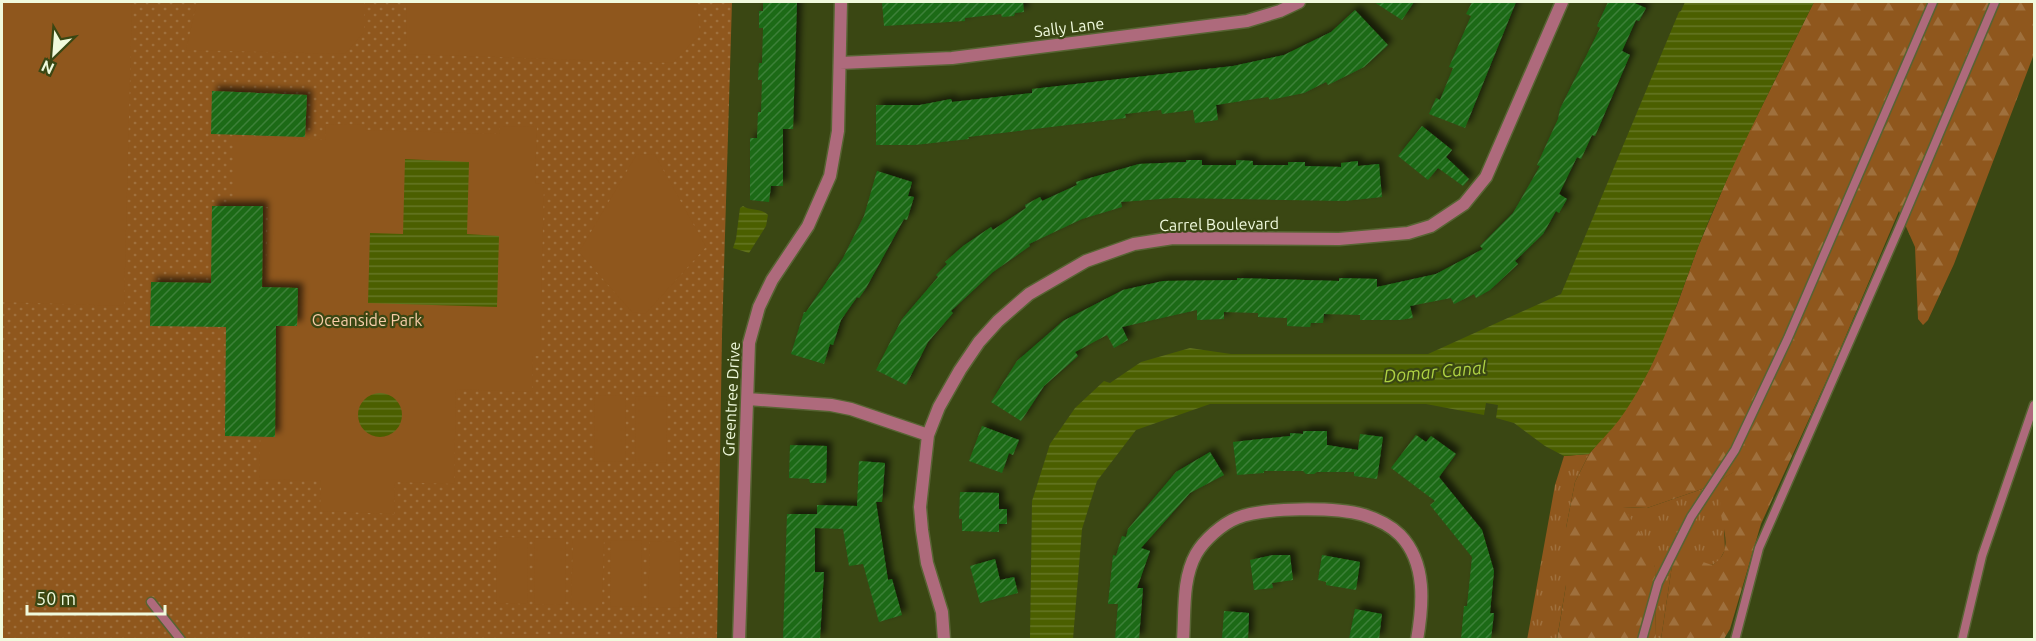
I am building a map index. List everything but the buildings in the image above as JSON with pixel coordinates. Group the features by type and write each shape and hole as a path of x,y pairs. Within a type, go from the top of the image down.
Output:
{"street":[{"name":"Greentree Drive","path":"739,639 749,344 759,307 772,280 808,226 830,176 838,131 841,2"},
{"name":"Sally Lane","path":"840,63 952,58 1247,21 1280,11 1299,2"},
{"name":"Carrel Boulevard","path":"944,639 942,612 927,563 920,507 928,435 949,388 979,342 998,321 1029,294 1086,261 1134,244 1173,238 1339,239 1408,233 1431,226 1446,218 1464,204 1486,177 1562,2"},
{"path":"748,399 831,405 860,412 928,435"},
{"path":"1183,639 1188,576 1196,554 1209,538 1234,519 1257,511 1340,512 1362,515 1384,523 1400,535 1415,559 1421,580 1422,613 1417,639"}],"lane":[{"path":"1642,639 1658,583 1691,517 1735,450 1783,348 1933,2"},
{"path":"1736,639 1759,548 1995,2"},
{"path":"1962,639 1982,556 2034,405"},
{"path":"151,602 181,639"}],"green space":[{"name":"Oceanside Park","path":"2,2 732,2 722,335 717,639 2,639"},
{"path":"2,2 132,2 124,306 2,302"},
{"path":"197,2 364,2 364,32 345,54 186,50"},
{"path":"406,2 697,2 700,34 673,63 407,54"},
{"path":"1814,2 2034,2 2034,54 1954,264 1928,320 1923,325 1918,319 1915,247 1899,211 1830,373 1761,524 1730,629 1724,639 1661,639 1673,559 1691,558 1712,565 1724,551 1726,542 1721,515 1721,498 1734,472 1711,486 1647,508 1623,507 1648,545 1655,567 1656,639 1557,640 1566,585 1566,528 1575,482 1589,454 1619,419 1649,370 1736,158"},
{"path":"326,124 365,125 366,130 499,134 500,126 537,127 535,183 544,184 540,356 533,356 532,392 456,389 454,484 395,482 394,514 320,511 321,481 259,479 268,207 233,206 233,139 325,140"},
{"path":"637,154 655,155 706,247 645,314 632,312 579,252"},
{"path":"595,395 626,396 625,462 594,461"},
{"path":"636,396 667,397 666,463 635,462"},
{"path":"1589,454 1575,482 1566,528 1566,585 1557,639 1527,640 1555,485 1564,456"},
{"path":"1735,471 1724,527 1725,550 1719,561 1712,565 1673,559 1661,639 1656,639 1655,567 1622,507 1647,508 1711,486"},
{"path":"497,537 528,538 527,604 496,603"},
{"path":"535,538 566,539 565,605 534,604"},
{"path":"573,539 604,539 602,605 571,605"},
{"path":"611,540 642,541 641,607 610,606"},
{"path":"650,541 680,542 679,608 648,607"},
{"path":"505,634 677,636 681,639 505,639"}],"water":[{"name":"Domar Canal","path":"1685,2 1814,2 1721,192 1648,373 1619,420 1589,454 1564,456 1545,446 1514,423 1496,418 1498,405 1486,403 1484,415 1426,404 1210,404 1136,430 1097,481 1082,529 1073,639 1030,639 1032,501 1050,444 1075,408 1104,381 1110,383 1141,362 1190,348 1231,354 1428,354 1561,294"},
{"path":"405,159 469,162 467,234 499,236 497,307 368,303 370,233 403,234"},
{"path":"743,206 768,215 766,226 749,253 733,248 740,208"},
{"path":"380,393 396,399 402,415 396,431 380,437 364,431 358,415 364,399"}]}
